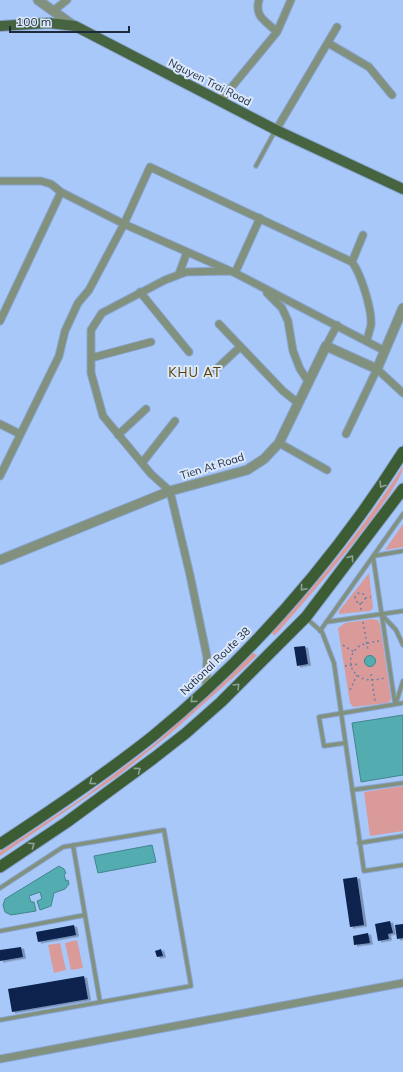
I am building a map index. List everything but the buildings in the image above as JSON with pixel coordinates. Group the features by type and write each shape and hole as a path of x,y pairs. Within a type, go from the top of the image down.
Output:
{"highway":[{"name":"National Route 38","path":"0,844 121,761 153,736 206,689 289,605 327,559 371,501 403,452"},
{"path":"0,867 67,822 186,733 221,702 306,617 403,489"},
{"path":"258,637 272,651"}],"main road":[{"name":"Nguyen Trai Road","path":"0,26 38,22 75,26 221,100 276,130 403,190"}],"street":[{"path":"38,0 75,26"},
{"path":"53,11 67,0"},
{"path":"259,0 257,7 259,15 277,32"},
{"path":"221,100 277,32 291,0"},
{"path":"276,130 337,27"},
{"path":"328,43 369,67 392,95"},
{"path":"0,476 59,356 65,331 78,304 89,290 124,224 150,167 352,262 360,276 369,309 371,325 367,340"},
{"path":"0,181 41,181 51,184 61,192 124,224 232,272 367,340 385,351"},
{"path":"0,321 61,192"},
{"path":"232,272 260,218"},
{"path":"352,262 363,235"},
{"path":"179,274 187,252"},
{"path":"206,689 207,657 190,575 170,491 151,474 103,416 91,373 91,330 102,313 140,292 179,274 186,272 232,272"},
{"path":"263,288 282,308 288,321 294,351 300,369 308,381"},
{"path":"140,292 189,352"},
{"path":"346,434 377,369 403,308"},
{"path":"219,324 283,391 298,403"},
{"path":"337,325 326,346 377,369 403,393"},
{"path":"91,358 151,342"},
{"name":"Tien At Road","path":"0,560 170,491 246,470 264,459 279,443 326,346"},
{"path":"211,374 240,347"},
{"path":"118,435 146,409"},
{"path":"142,463 175,421"},
{"path":"0,424 20,434"},
{"path":"279,443 327,470"},
{"path":"0,1059 403,983"}],"lane":[{"path":"256,166 276,130"},
{"path":"320,631 403,514"},
{"path":"373,556 403,551"},
{"path":"373,556 395,704"},
{"path":"326,622 403,610"},
{"path":"382,614 396,630 403,645"},
{"path":"306,617 325,637 334,663 364,871 403,865"},
{"path":"395,704 403,681"},
{"path":"345,743 324,746 319,717 403,703"},
{"path":"352,790 403,783"},
{"path":"0,888 59,848 164,830 192,986 0,1020"},
{"path":"360,843 403,836"},
{"path":"73,845 100,1002"},
{"path":"0,932 85,915"}],"path":[{"path":"361,610 360,603 355,600 354,594 362,593 365,598"},
{"path":"360,603 364,602 365,598 371,597"},
{"path":"363,622 368,650"},
{"path":"381,640 362,645 350,658 350,665 353,671 364,679 372,680 386,678"},
{"path":"343,645 354,652"},
{"path":"345,666 358,664"},
{"path":"371,674 375,701"},
{"path":"350,690 357,675"}],"shaded area":[{"path":"403,466 399,479 370,522 308,598 280,630 273,635 272,632 308,593 342,552"},
{"path":"403,524 403,547 385,550"},
{"path":"369,573 373,608 370,611 339,614 339,611"},
{"path":"372,619 378,620 380,624 391,698 387,703 353,707 350,703 338,628 345,623"},
{"path":"253,653 257,655 245,667 170,734 119,775 0,856 0,852 84,797 156,743"},
{"path":"368,656 372,656 374,657 374,665 368,666 365,663 365,659"},
{"path":"403,715 403,775 361,782 352,723"},
{"path":"403,786 403,831 370,836 364,792"},
{"path":"152,845 156,862 98,873 94,856"},
{"path":"59,866 64,869 66,873 64,875 66,881 68,880 69,884 65,889 54,893 51,906 40,910 37,901 42,899 40,892 29,896 31,902 34,902 36,911 11,915 5,912 3,905 5,899"},
{"path":"77,940 83,968 71,970 65,943"},
{"path":"60,943 66,970 54,973 48,945"}],"district":[{"name":"KHU AT","path":"195,372"}]}
